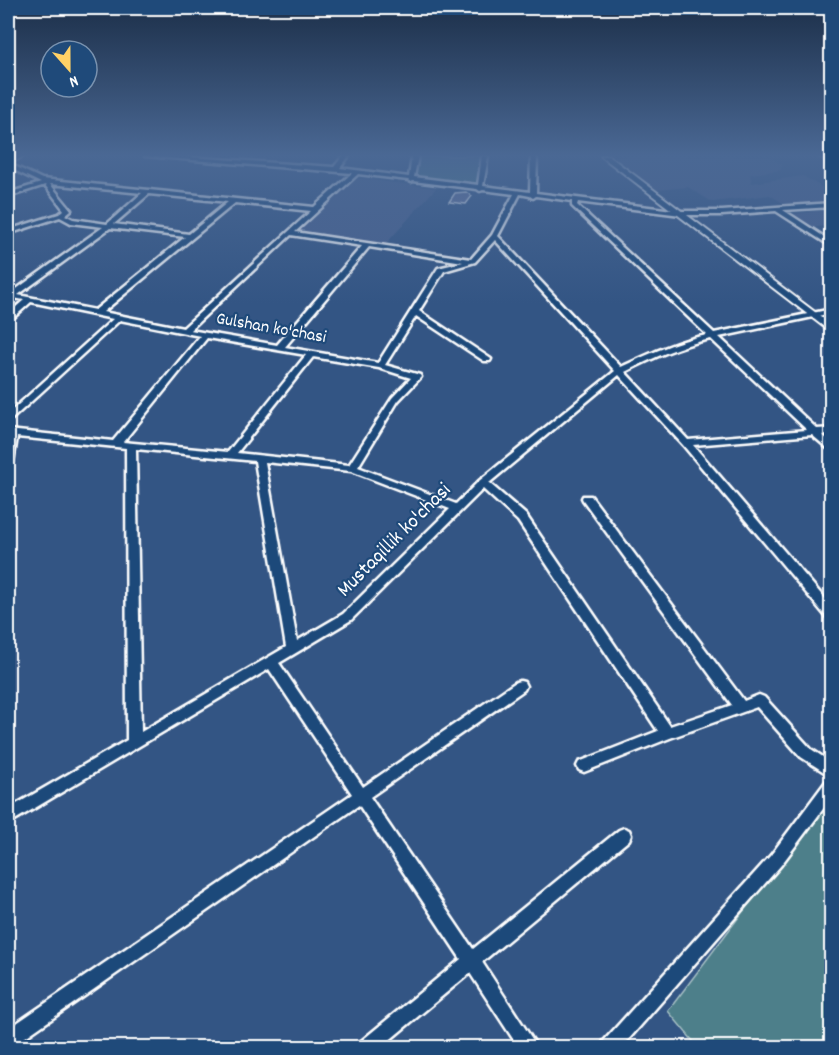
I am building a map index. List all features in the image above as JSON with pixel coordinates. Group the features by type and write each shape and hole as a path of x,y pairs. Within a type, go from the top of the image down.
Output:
{"main road":[{"path":"671,205 831,330"}],"street":[{"path":"8,232 61,215 68,210 64,205"},
{"path":"10,296 108,226 132,205"},
{"path":"97,313 228,205"},
{"path":"276,205 314,209"},
{"path":"184,330 318,205"},
{"path":"381,366 441,270 474,261 495,236 511,205"},
{"path":"574,205 831,449"},
{"path":"612,205 681,213 722,213 828,205"},
{"path":"777,209 831,244"},
{"path":"61,215 71,221 190,236"},
{"path":"289,233 474,261"},
{"path":"495,236 618,372 686,443 831,616"},
{"path":"280,347 367,245"},
{"name":"Gulshan ko'chasi","path":"10,296 205,335 381,366 417,377 395,400 352,468"},
{"path":"8,318 29,300"},
{"name":"Mustaqillik ko'chasi","path":"8,817 347,617 483,483 618,372 657,353 711,335 831,311"},
{"path":"415,312 487,359"},
{"path":"8,418 119,317"},
{"path":"115,445 205,335"},
{"path":"230,456 312,353"},
{"path":"686,443 831,431"},
{"path":"8,463 10,434 259,458 352,468 457,508"},
{"path":"131,447 134,742"},
{"path":"259,458 292,649"},
{"path":"483,483 522,518 667,733"},
{"path":"587,498 741,707"},
{"path":"271,662 530,1047"},
{"path":"8,1039 520,686"},
{"path":"584,766 759,700 806,753 831,771"},
{"path":"609,1047 776,860 831,785"},
{"path":"366,1047 624,835"}],"shaded area":[{"path":"323,205 421,205 384,246 294,232"},
{"path":"826,210 831,214 831,225 811,228 791,214"}],"green space":[{"path":"831,800 831,1047 698,1047 668,1011 800,836"}]}
